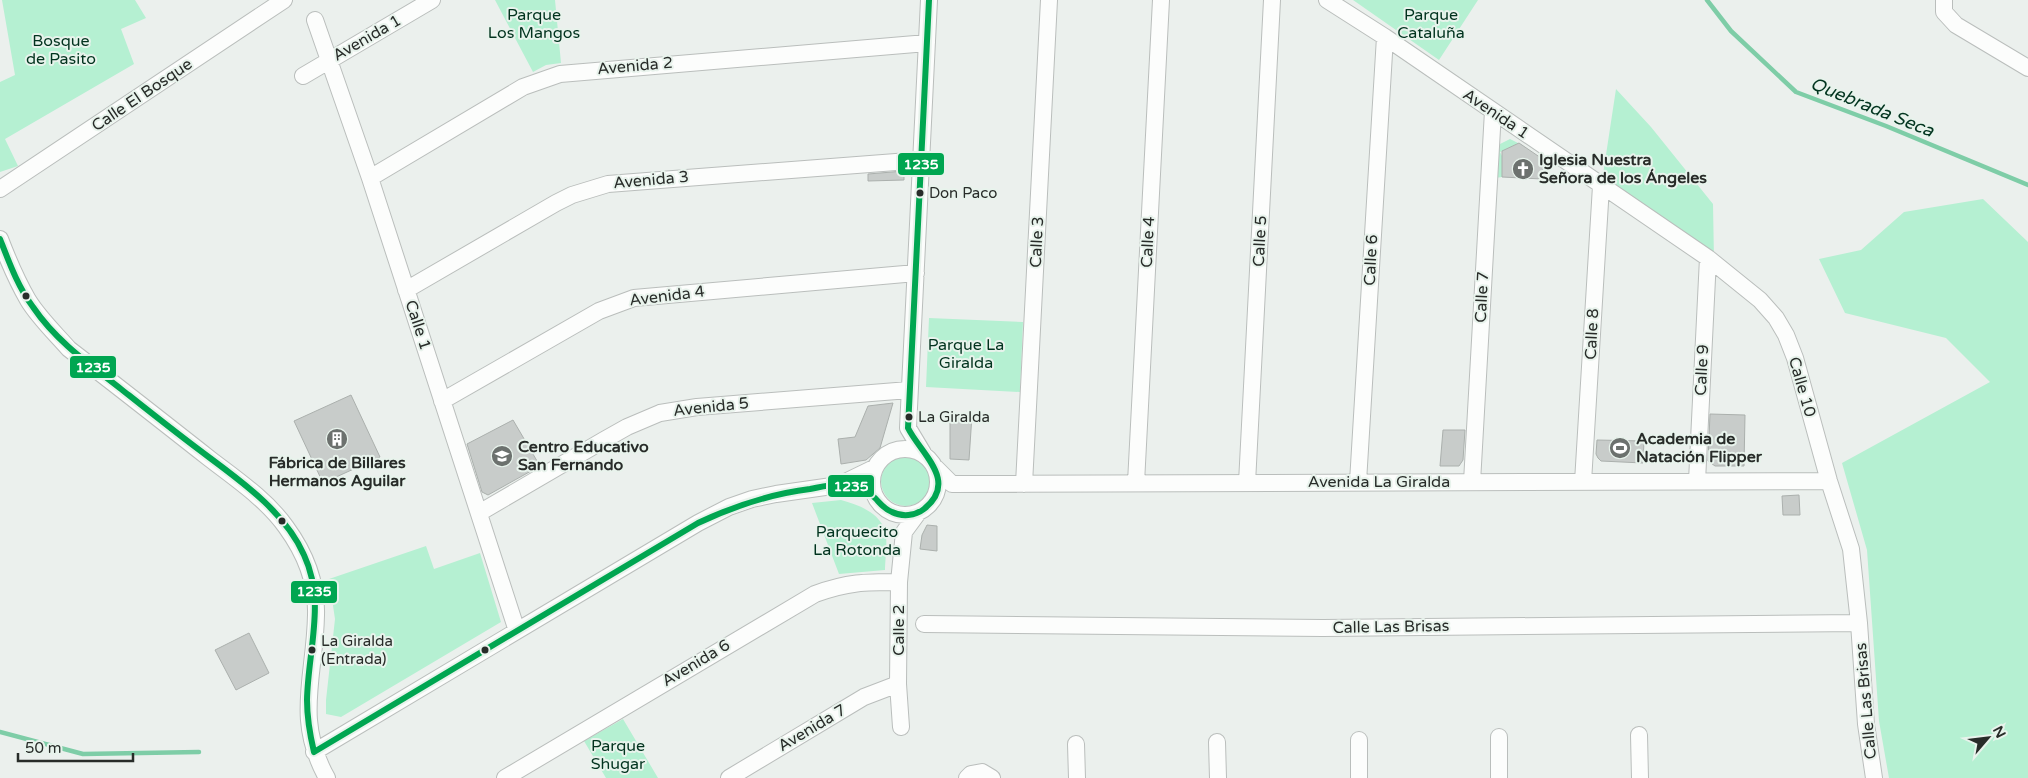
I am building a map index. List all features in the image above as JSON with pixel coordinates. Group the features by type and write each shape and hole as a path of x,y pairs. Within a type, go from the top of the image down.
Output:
{"street":[{"name":"Calle El Bosque","path":"0,189 284,0"},
{"name":"Avenida 1","path":"303,76 432,0"},
{"path":"929,0 908,428 923,454 952,484 934,497"},
{"name":"Calle 3","path":"1024,484 1049,0"},
{"name":"Calle 4","path":"1136,483 1161,0"},
{"name":"Calle 5","path":"1247,483 1272,0"},
{"name":"Avenida 1","path":"1327,0 1385,37 1708,258 1760,300"},
{"path":"1944,0 1944,12 1956,25 2028,68"},
{"name":"Calle 1","path":"315,20 370,178 517,630"},
{"name":"Calle 6","path":"1358,482 1385,37"},
{"name":"Avenida 2","path":"370,178 523,87 560,74 927,43"},
{"name":"Calle 7","path":"1472,482 1493,111"},
{"name":"Avenida 3","path":"406,290 556,203 572,195 608,184 922,160"},
{"name":"Calle 8","path":"1584,482 1601,186"},
{"path":"0,239 8,261 28,300 44,322 69,349 256,495 285,525 302,551 312,575 316,606 307,699 309,726 314,752 327,778"},
{"name":"Calle 9","path":"1697,481 1708,258"},
{"name":"Avenida 4","path":"442,401 599,310 634,298 916,273"},
{"name":"Calle 10","path":"1760,300 1776,318 1786,335 1795,358 1829,481"},
{"name":"Avenida 5","path":"479,513 627,427 660,413 697,407 909,390"},
{"path":"839,485 874,468 908,428"},
{"path":"887,455 904,450 913,450 923,454"},
{"path":"874,468 870,486 874,496 881,505 899,516 918,513"},
{"path":"891,512 904,532 918,513 934,497 939,486 936,468"},
{"name":"Avenida La Giralda","path":"952,484 1829,481"},
{"name":"Calle Las Brisas","path":"1829,481 1851,549 1859,623 1866,724 1874,778"},
{"path":"314,752 698,523 729,507 776,494 839,485 859,488 874,496"},
{"name":"Calle 2","path":"901,727 898,684 899,582 904,532"},
{"name":"Avenida 6","path":"505,778 815,594 838,586 862,582 899,582"},
{"name":"Calle Las Brisas","path":"924,624 1333,628 1859,623"},
{"name":"Avenida 7","path":"728,778 864,697 898,684"},
{"path":"1639,735 1640,778"},
{"path":"1499,737 1499,778"},
{"path":"1359,740 1359,778"},
{"path":"1217,742 1218,778"},
{"path":"1076,744 1077,778"},
{"path":"966,778 971,774 982,772 992,778"}],"green space":[{"name":"Bosque de Pasito","path":"2,0 135,0 146,18 121,29 134,64 5,139 18,166 0,172 0,82 15,75"},
{"name":"Parque Los Mangos","path":"495,0 555,0 561,63 546,65 533,72"},
{"name":"Parque Cataluña","path":"1353,0 1478,0 1439,60"},
{"path":"1616,89 1651,127 1713,204 1714,260 1602,181"},
{"path":"1510,139 1522,145 1517,144 1500,152 1502,156 1502,177 1495,178 1498,145"},
{"path":"1983,199 2028,242 2028,778 1889,778 1879,721 1867,550 1842,463 1990,382 1946,338 1845,313 1819,259 1861,250 1904,212"},
{"name":"Parque La Giralda","path":"929,318 1023,322 1020,392 926,387"},
{"path":"906,456 915,458 926,467 931,481 929,490 920,501 906,506 897,504 886,495 881,481 883,472 892,461"},
{"name":"Parquecito La Rotonda","path":"841,500 867,510 878,518 882,524 886,539 885,570 839,574 812,503"},
{"path":"426,546 434,569 480,553 501,622 341,717 326,714 335,619 329,579"},
{"name":"Parque Shugar","path":"623,719 658,778 606,778 584,741"}],"building":[{"name":"Iglesia Nuestra Señora de los Ángeles","path":"1519,143 1544,160 1542,179 1502,177 1502,151"},
{"path":"904,171 904,180 868,181 868,174"},
{"name":"Fábrica de Billares Hermanos Aguilar","path":"351,395 380,457 323,483 294,421"},
{"path":"893,403 880,448 866,460 841,464 838,439 855,437 868,406"},
{"path":"1710,414 1745,415 1744,466 1715,466 1708,461"},
{"path":"950,415 972,415 969,460 950,459"},
{"name":"Centro Educativo San Fernando","path":"513,420 540,466 488,495 482,492 467,444"},
{"path":"1443,430 1465,430 1463,460 1459,466 1440,466"},
{"name":"Academia de Natación Flipper","path":"1597,440 1644,441 1643,463 1601,461 1596,454"},
{"path":"1799,495 1800,515 1783,515 1782,496"},
{"path":"927,525 937,526 937,551 920,549 922,535"},
{"path":"249,633 269,673 236,690 215,650"}],"waterway":[{"name":"Quebrada Seca","path":"1707,0 1731,31 1796,92 1886,126 2028,185"},
{"path":"0,732 83,754 199,752"}],"transit line":[{"name":"1235","path":"314,752 698,523 725,511 781,494 835,485 856,487 872,495 882,506 900,515 908,515 920,511 934,499 938,488 938,478 934,468 908,428 929,0"},
{"name":"1235","path":"0,239 23,291 52,331 85,361 250,489 276,513 296,540 304,555 314,590 314,626 307,700 314,752"}],"place":[{"name":"Iglesia Nuestra Señora de los Ángeles","path":"1523,169"},
{"name":"Don Paco","path":"920,193"},
{"name":"La Giralda","path":"909,417"},
{"name":"Fábrica de Billares Hermanos Aguilar","path":"337,439"},
{"name":"Academia de Natación Flipper","path":"1620,448"},
{"name":"Centro Educativo San Fernando","path":"502,456"},
{"name":"La Giralda (Entrada)","path":"312,650"}]}
